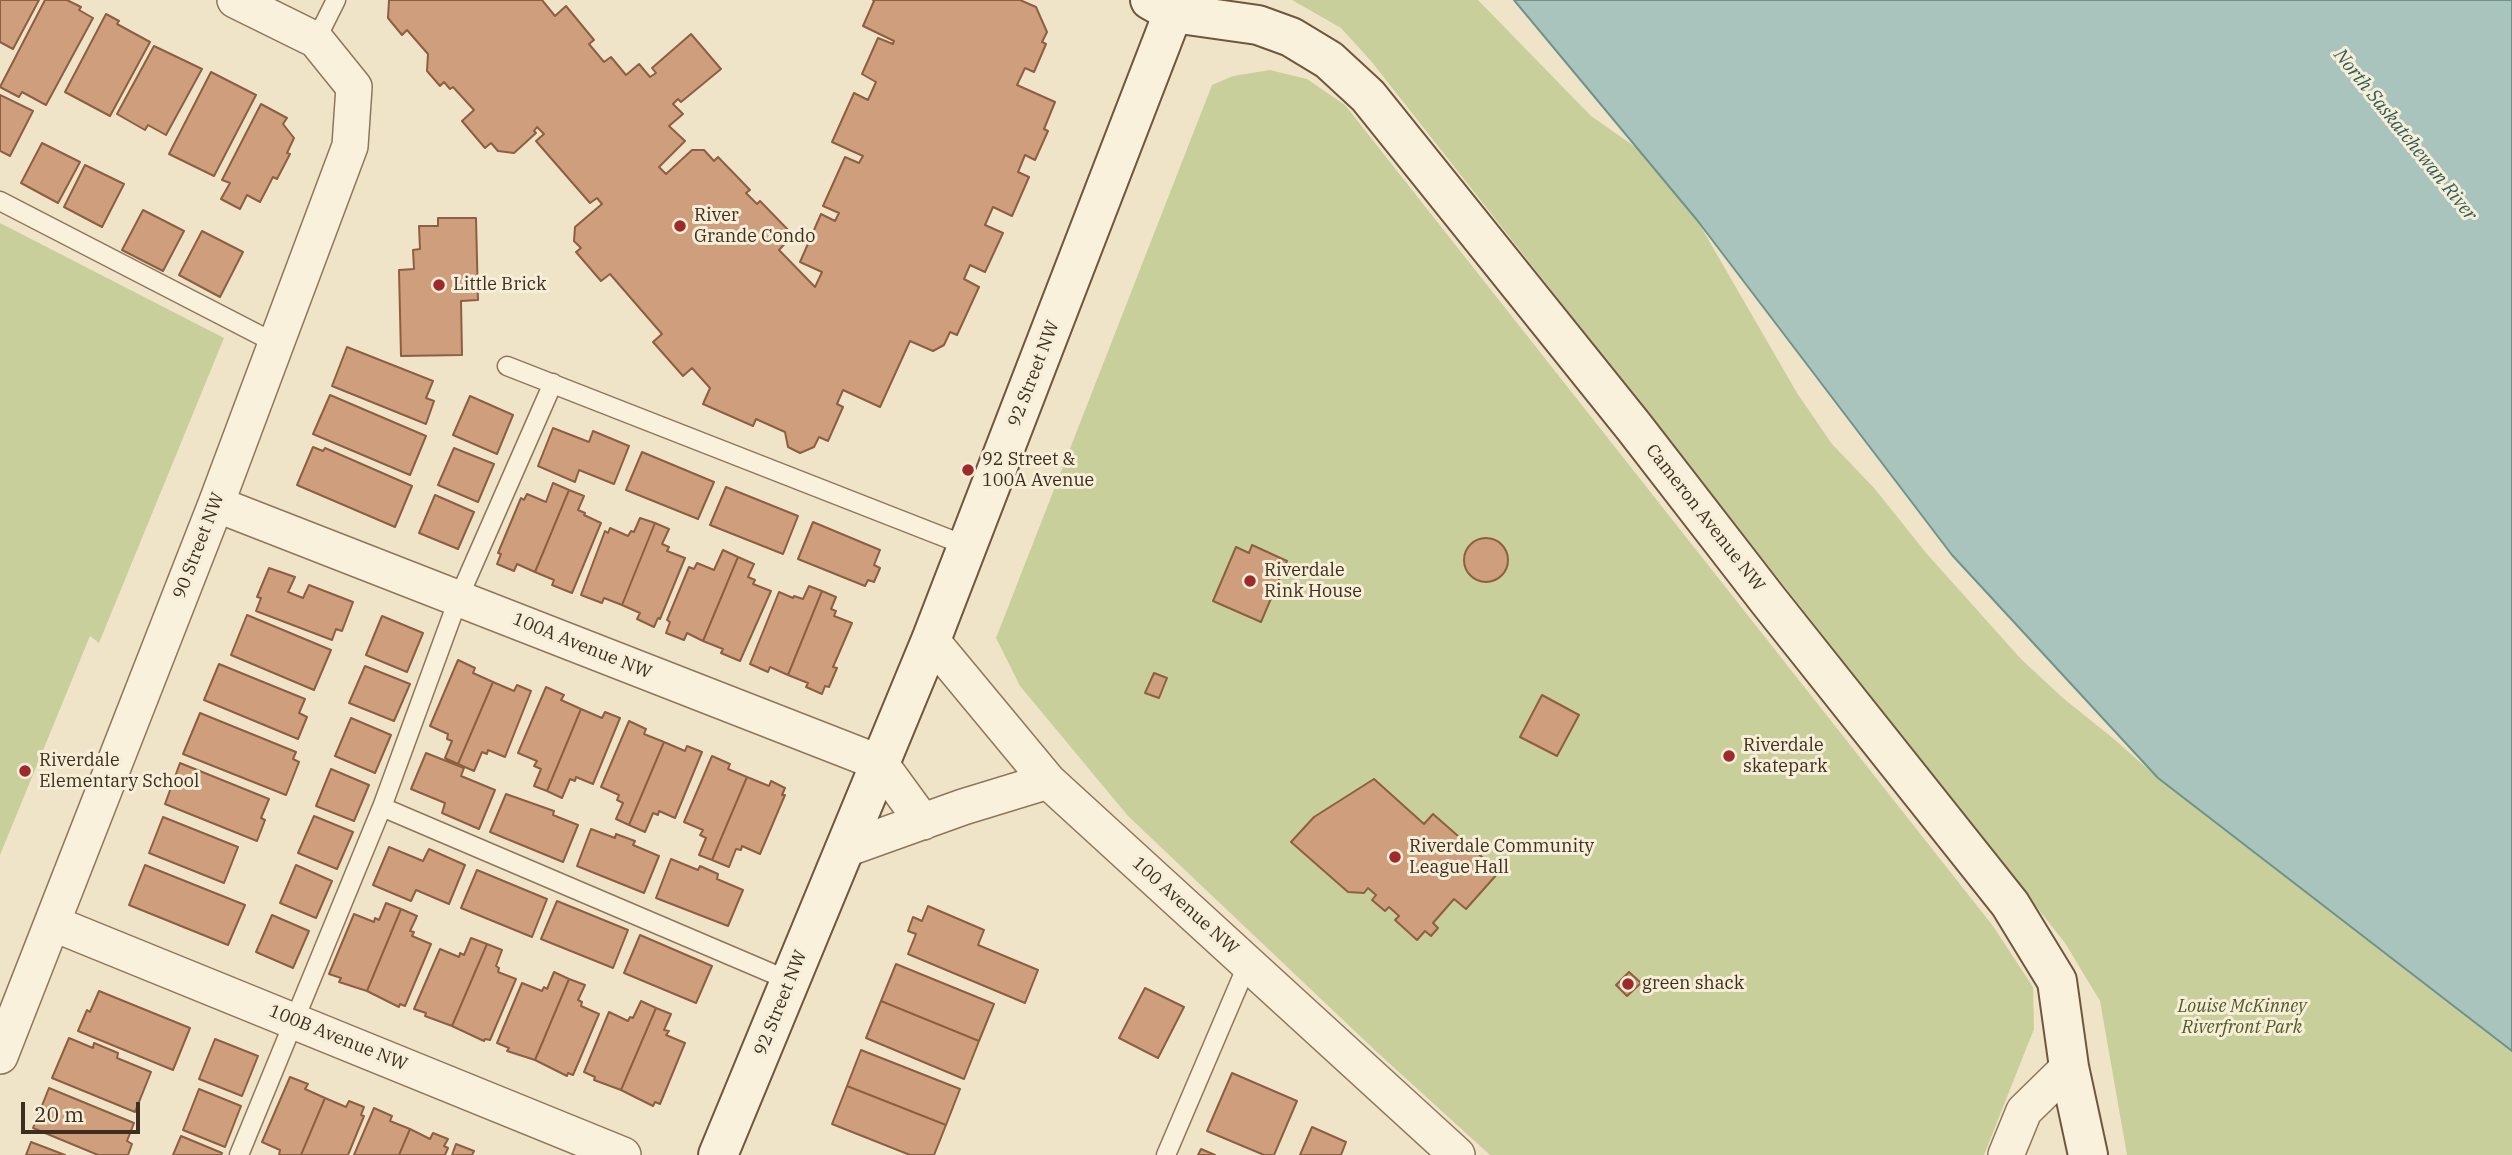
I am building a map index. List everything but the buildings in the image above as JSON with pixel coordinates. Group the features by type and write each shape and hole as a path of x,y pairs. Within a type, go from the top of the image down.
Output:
{"street":[{"path":"235,0 316,40"},
{"name":"92 Street NW","path":"718,1155 931,640 1162,7"},
{"name":"Cameron Avenue NW","path":"1162,7 1258,25 1291,37 1329,60 1368,96 1634,427 2010,904 2057,981 2069,1067 2088,1155"},
{"name":"90 Street NW","path":"0,1056 216,504 350,146 354,87 316,40"},
{"name":"100A Avenue NW","path":"216,504 880,763"},
{"name":"100 Avenue NW","path":"931,640 1048,781 1457,1155"},
{"path":"880,763 923,822"},
{"path":"843,850 1048,781"},
{"name":"100B Avenue NW","path":"52,923 624,1155"},
{"path":"2006,1155 2024,1111 2069,1067"}],"lane":[{"path":"316,40 336,0"},
{"path":"0,201 275,343"},
{"path":"507,366 967,546"},
{"path":"239,1155 382,807 458,597 553,383"},
{"path":"382,807 790,981"},
{"path":"1166,1155 1248,963"}],"green space":[{"name":"Louise McKinney Riverfront Park","path":"1292,0 1478,0 1591,116 1651,158 1693,213 1797,393 1832,444 1875,489 1927,554 2021,659 2158,778 2512,1051 2512,1155 2127,1155 2100,1001 2065,943 1371,61 1341,28"},
{"path":"1270,70 1307,79 1345,105 1993,926 2033,987 2034,1029 1984,1155 1490,1155 1379,1054 1128,816 1020,686 996,638 1212,85 1233,76"},
{"path":"0,223 224,338 99,643 90,636 0,855"}],"water":[{"name":"North Saskatchewan River","path":"1514,0 2512,0 2512,1051 2158,778 1952,555 1697,220"}],"place":[{"name":"River Grande Condo","path":"680,226"},
{"name":"Little Brick","path":"439,285"},
{"name":"92 Street & 100A Avenue","path":"968,470"},
{"name":"Riverdale Rink House","path":"1250,581"},
{"name":"Riverdale skatepark","path":"1729,756"},
{"name":"Riverdale Elementary School","path":"25,771"},
{"name":"Riverdale Community League Hall","path":"1395,857"},
{"name":"green shack","path":"1628,984"}]}
